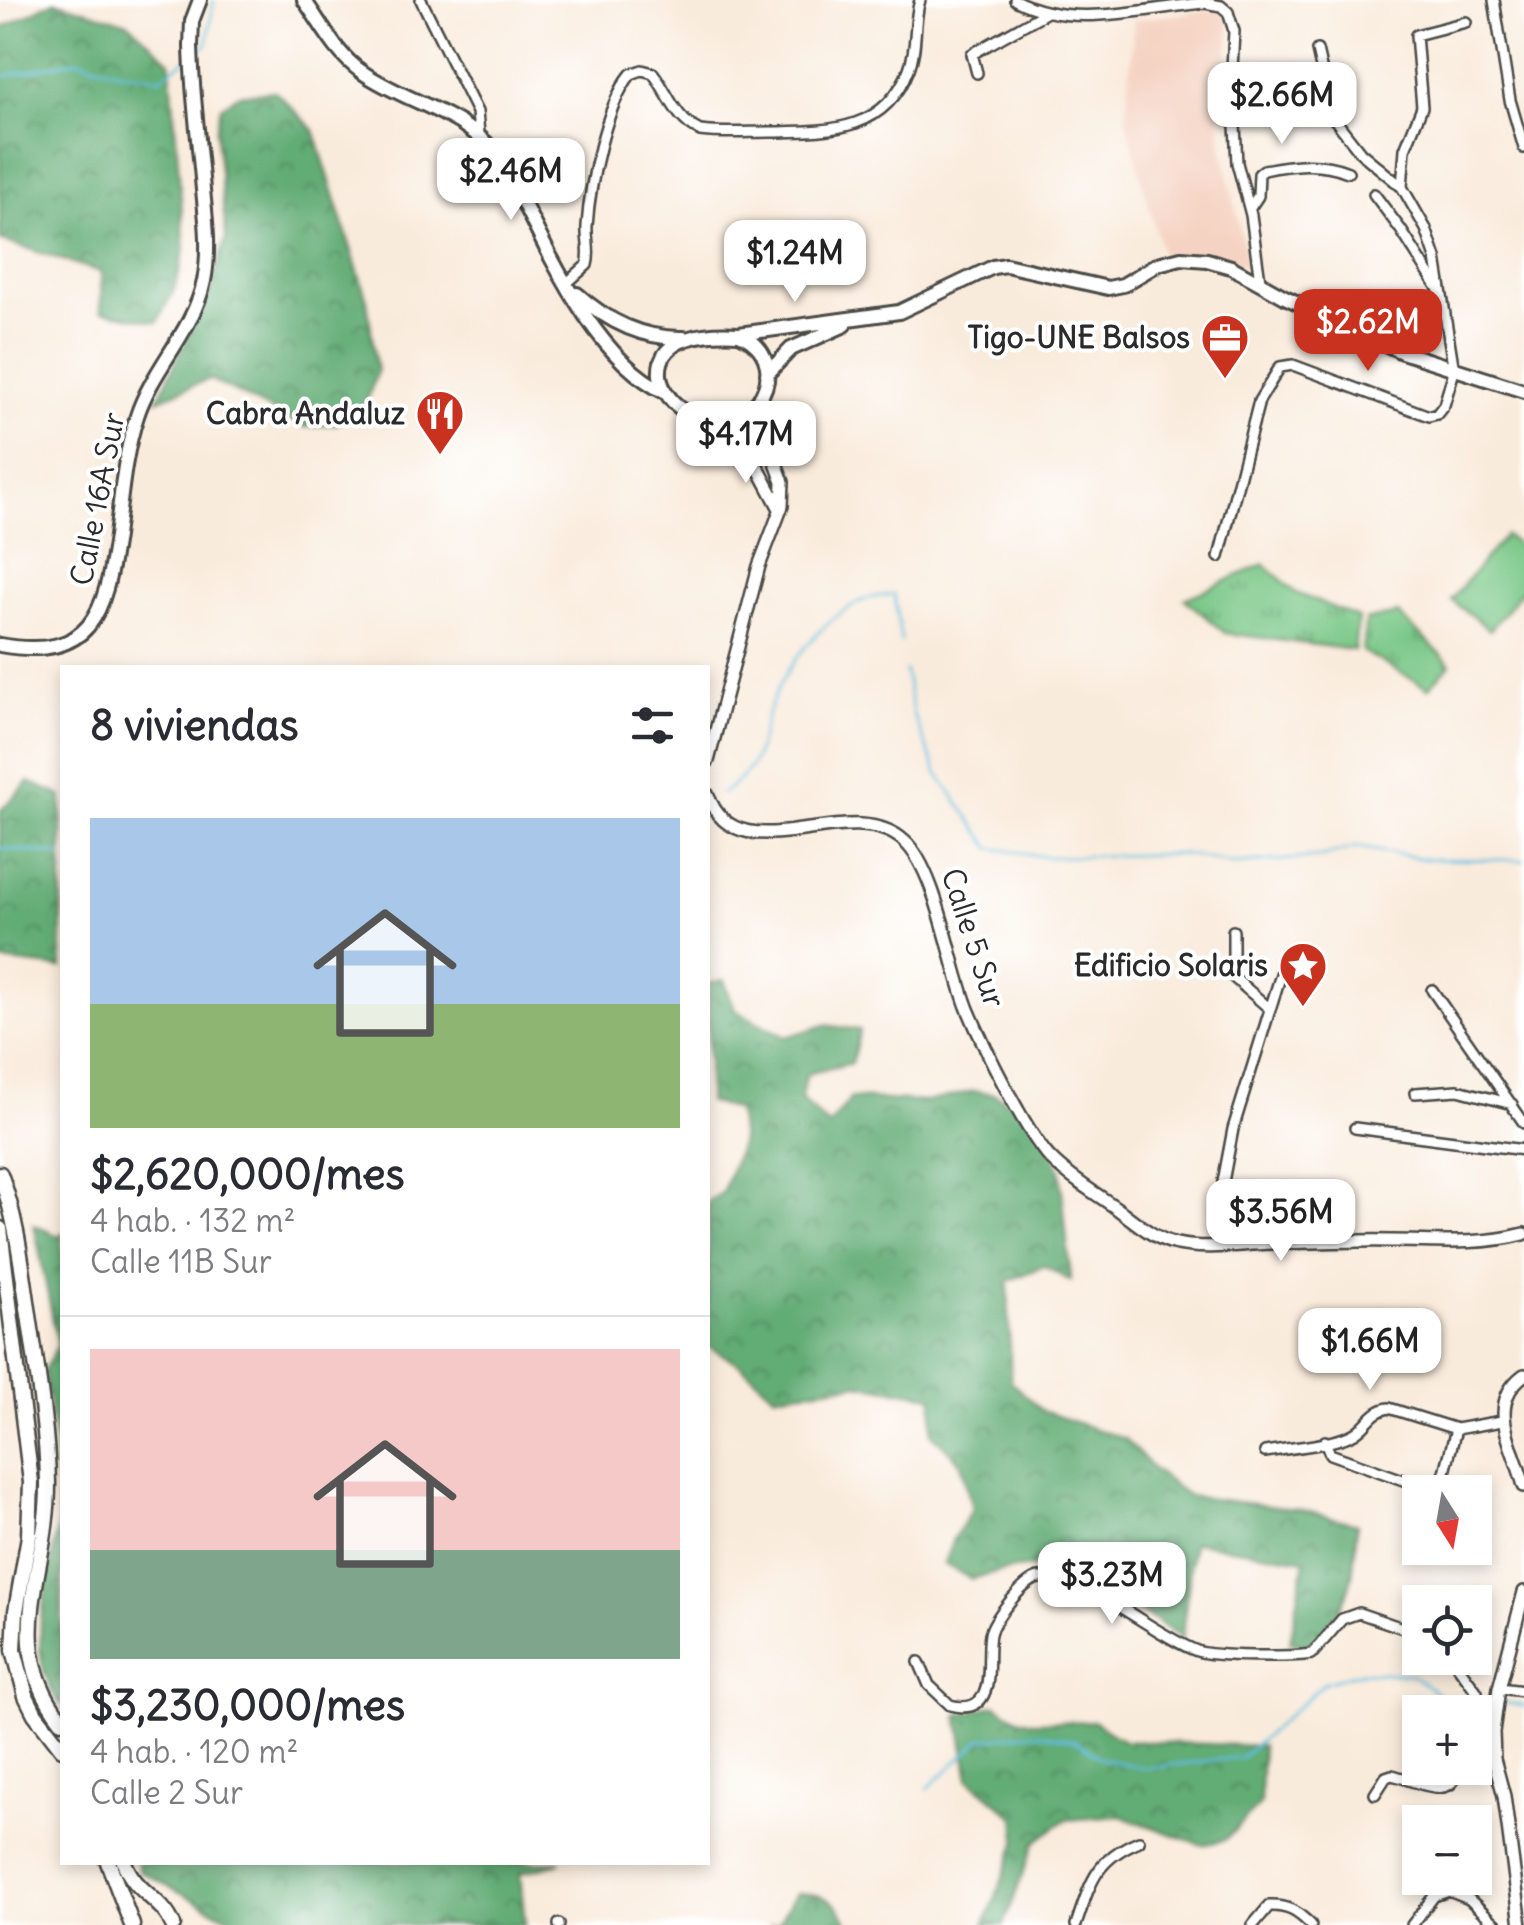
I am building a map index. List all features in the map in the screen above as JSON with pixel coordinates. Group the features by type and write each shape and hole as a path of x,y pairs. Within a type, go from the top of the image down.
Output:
{"main road":[{"name":"Calle 16A Sur","path":"0,645 37,648 72,639 94,620 106,596 138,413 195,307 204,282 206,228 191,52 192,21 200,0"},
{"path":"304,0 337,48 359,70 448,114 479,134 502,163 591,326 616,359 641,380 666,392"},
{"path":"569,286 602,315 626,328 658,337 691,338 857,320 916,306 978,272 1006,265 1108,288 1123,285 1158,264 1194,258 1232,267 1357,333 1454,371 1524,391"},
{"path":"691,338 674,344 664,353 660,375 666,392 679,408 701,420 720,423 736,420 760,400 767,374 791,349 857,320"},
{"path":"738,334 758,346 767,374"},
{"path":"0,1174 17,1236 46,1449 46,1525 26,1621 27,1652 37,1689 60,1718"},
{"path":"0,1229 31,1482 29,1536 14,1650 26,1696 60,1745"},
{"path":"109,1865 132,1925"},
{"path":"126,1865 136,1886 167,1913 173,1925"}],"street":[{"path":"421,0 477,112 479,134"},
{"path":"569,286 587,265 587,224 596,175 612,113 631,74 653,72 675,110 700,131 850,127 890,99 908,73 914,56 915,17 920,0"},
{"path":"1015,0 1047,12 1077,16 1128,6 1205,4 1221,6 1228,12 1234,32 1237,163 1250,208 1260,281"},
{"path":"1494,0 1510,100 1524,148"},
{"path":"977,73 972,54 1047,12"},
{"path":"1402,188 1405,150 1422,107 1416,35 1466,22"},
{"path":"1219,557 1259,401 1280,367 1293,366 1429,416 1438,414 1444,405 1454,371 1436,258 1426,229 1402,188 1360,153 1332,116 1317,50"},
{"path":"1250,208 1258,196 1259,174 1264,170 1311,164 1348,172"},
{"path":"1374,194 1439,290"},
{"path":"710,753 758,566 780,511 783,482 763,428 760,400"},
{"path":"701,420 756,464 780,511"},
{"name":"Calle 5 Sur","path":"710,799 716,810 739,828 760,834 848,823 877,824 912,848 924,868 974,1024 1035,1137 1051,1160 1158,1238 1182,1245 1488,1240 1524,1234"},
{"path":"1233,931 1233,976 1270,1008"},
{"path":"1252,1244 1246,1228 1229,1207 1223,1182 1233,1130 1286,958"},
{"path":"1432,990 1524,1123"},
{"path":"1415,1093 1450,1089 1512,1104"},
{"path":"1355,1128 1524,1150"},
{"path":"1524,1375 1516,1380 1508,1395 1502,1420 1524,1486"},
{"path":"1265,1452 1351,1435 1366,1419 1389,1408 1456,1430 1502,1420"},
{"path":"1443,1475 1456,1430"},
{"path":"1326,1441 1330,1454 1402,1479"},
{"path":"919,1662 929,1685 950,1705 970,1705 984,1696 990,1634 1023,1585 1038,1578 1073,1581 1172,1640 1208,1654 1312,1654 1342,1619 1359,1614 1402,1628"},
{"path":"1521,1925 1504,1796 1494,1759 1499,1688 1524,1592"},
{"path":"1499,1688 1524,1691"},
{"path":"1375,1794 1386,1777 1402,1778"},
{"path":"1423,1785 1436,1789 1450,1785"},
{"path":"1076,1925 1095,1872 1138,1841"},
{"path":"1412,1925 1434,1896 1449,1891 1469,1899 1497,1925"},
{"path":"1253,1925 1269,1906 1294,1909 1311,1925"}],"shaded area":[{"path":"1218,9 1229,20 1219,115 1223,152 1249,268 1223,259 1163,259 1126,120 1134,20"}],"green space":[{"path":"54,1 129,23 170,61 185,248 176,286 157,322 101,311 101,272 0,240 0,29"},
{"path":"275,91 314,130 367,300 377,372 365,407 337,424 304,427 209,379 157,400 211,289 226,237 216,130 221,107 238,95"},
{"path":"1505,535 1524,550 1524,588 1490,630 1451,600"},
{"path":"1264,564 1296,593 1358,618 1354,650 1225,633 1185,599"},
{"path":"1398,614 1451,664 1428,688 1362,651 1366,620"},
{"path":"29,782 60,795 60,968 0,961 0,811"},
{"path":"724,980 735,1010 786,1037 825,1025 860,1030 852,1063 807,1074 801,1099 829,1126 851,1098 926,1102 974,1091 995,1094 1033,1114 1060,1168 1071,1281 1044,1266 1008,1281 1011,1382 1042,1411 1125,1439 1154,1470 1188,1496 1302,1510 1357,1524 1348,1590 1336,1614 1311,1645 1290,1642 1305,1560 1193,1542 1182,1638 1108,1591 1065,1571 1018,1569 971,1579 944,1564 953,1539 972,1509 961,1463 932,1434 933,1396 857,1384 774,1395 742,1366 710,1347 710,1200 722,1193 741,1141 737,1110 710,1103 710,983"},
{"path":"34,1225 60,1234 60,1703 43,1669 40,1650 41,1617 59,1520 55,1444 44,1370 58,1345"},
{"path":"996,1705 1034,1722 1093,1721 1124,1741 1262,1746 1260,1804 1225,1840 1202,1845 1121,1816 1065,1820 1035,1842 1004,1925 985,1925 1017,1841 1015,1817 969,1779 958,1715"},
{"path":"138,1865 552,1865 520,1873 525,1925 243,1925 140,1871"},
{"path":"796,1893 828,1899 840,1909 848,1925 769,1925 778,1923"}],"waterway":[{"path":"199,50 207,44 214,0"},
{"path":"0,77 78,60 160,78 188,58"},
{"path":"721,794 752,764 772,702 787,672 835,618 864,600 894,594 901,642"},
{"path":"905,671 913,714 937,773 991,848 1048,857 1184,854 1233,864 1321,857 1356,847 1425,859 1524,860"},
{"path":"0,848 60,855"},
{"path":"928,1788 982,1739 1036,1733 1074,1740 1102,1759 1146,1768 1242,1757 1325,1682 1361,1672 1410,1674 1441,1695"},
{"path":"1506,1703 1524,1706"}],"place":[{"name":"Tigo-UNE Balsos","path":"1225,380"},
{"name":"Cabra Andaluz","path":"440,456"},
{"name":"Edificio Solaris","path":"1303,1008"}]}
